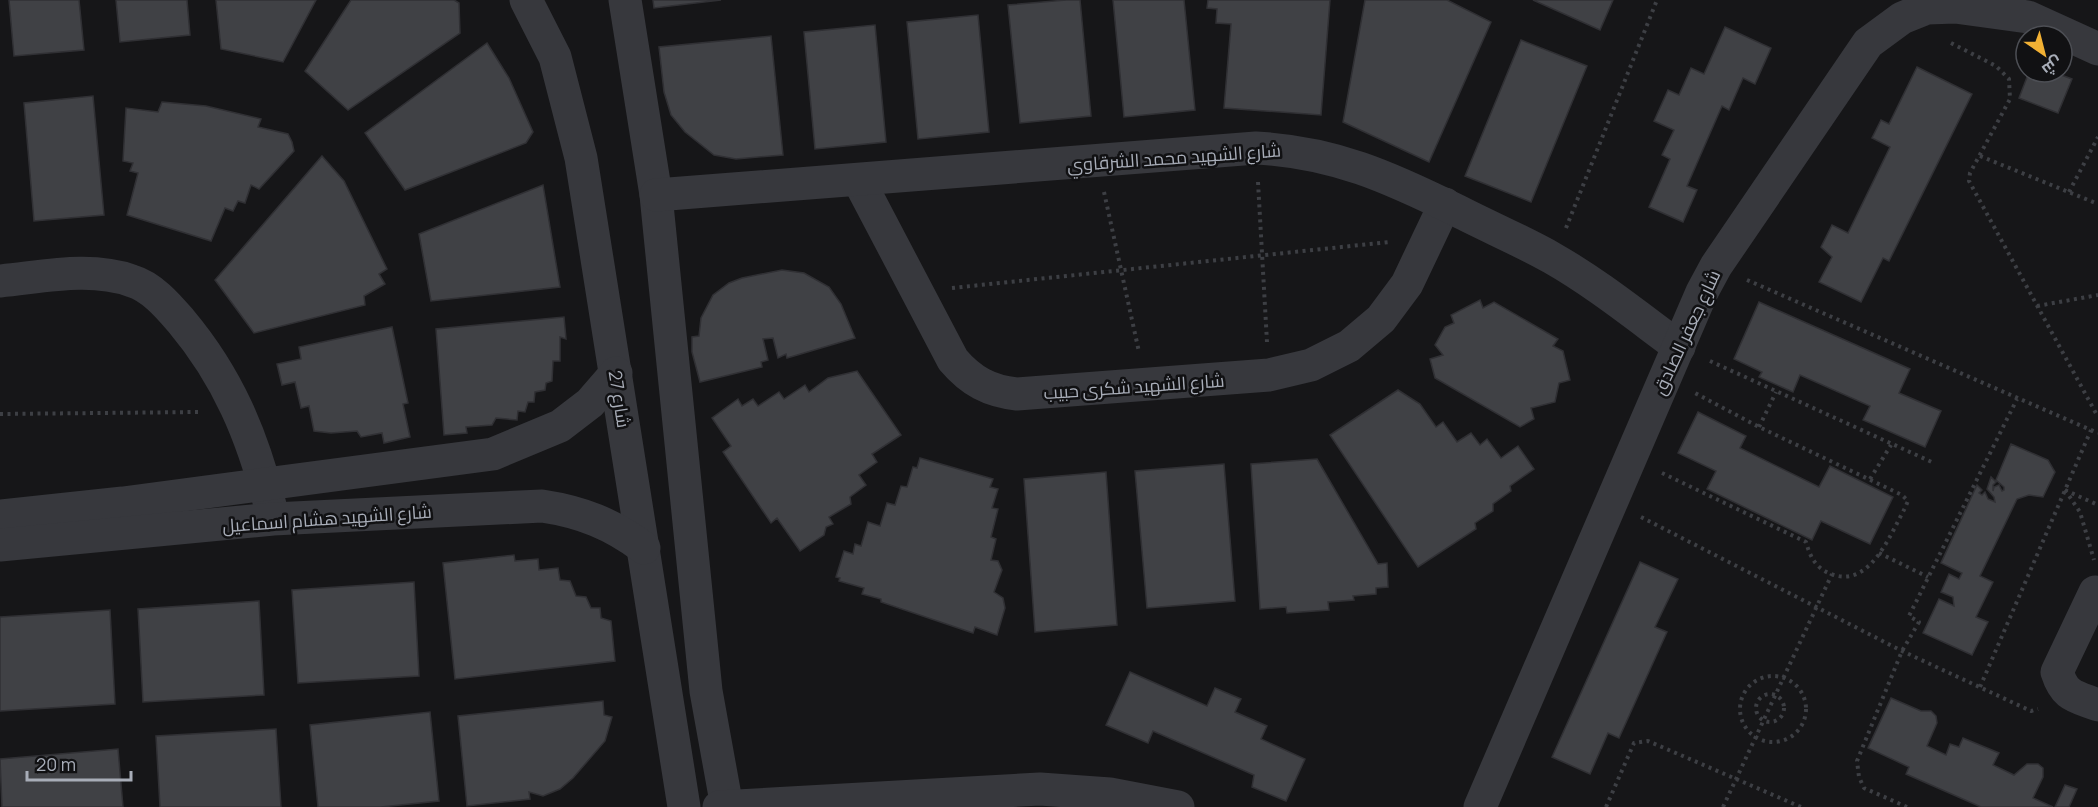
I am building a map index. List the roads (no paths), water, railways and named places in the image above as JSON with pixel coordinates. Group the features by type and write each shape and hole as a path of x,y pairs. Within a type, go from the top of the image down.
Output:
{"street":[{"name":"شارع 27","path":"526,0 555,57 581,158 684,807"},
{"path":"625,0 656,195 706,691 724,807 1040,789 1110,794 1178,807"},
{"name":"شارع جعفر الصادق","path":"1480,807 1665,377 1716,266 1868,44 1902,18 1927,8 1955,7 2028,17 2098,49"},
{"name":"شارع الشهيد محمد الشرقاوي","path":"656,195 859,181 1256,148 1301,152 1352,164 1445,204 1553,259 1680,346"},
{"name":"شارع الشهيد شكرى حبيب","path":"859,181 953,360 974,381 987,388 1017,394 1269,375 1311,365 1349,346 1381,319 1407,284 1445,204"},
{"path":"0,281 96,273 134,281 165,302 199,343 222,376 239,412 264,484 273,519"},
{"name":"شارع الشهيد هشام اسماعيل","path":"0,516 493,454 560,426 590,403 616,374"},
{"name":"شارع الشهيد هشام اسماعيل","path":"0,545 273,519 542,506 570,510 597,519 622,532 644,548"},
{"path":"2095,592 2057,672 2061,686 2068,694 2098,705"},
{"path":"667,693 706,691"}]}
